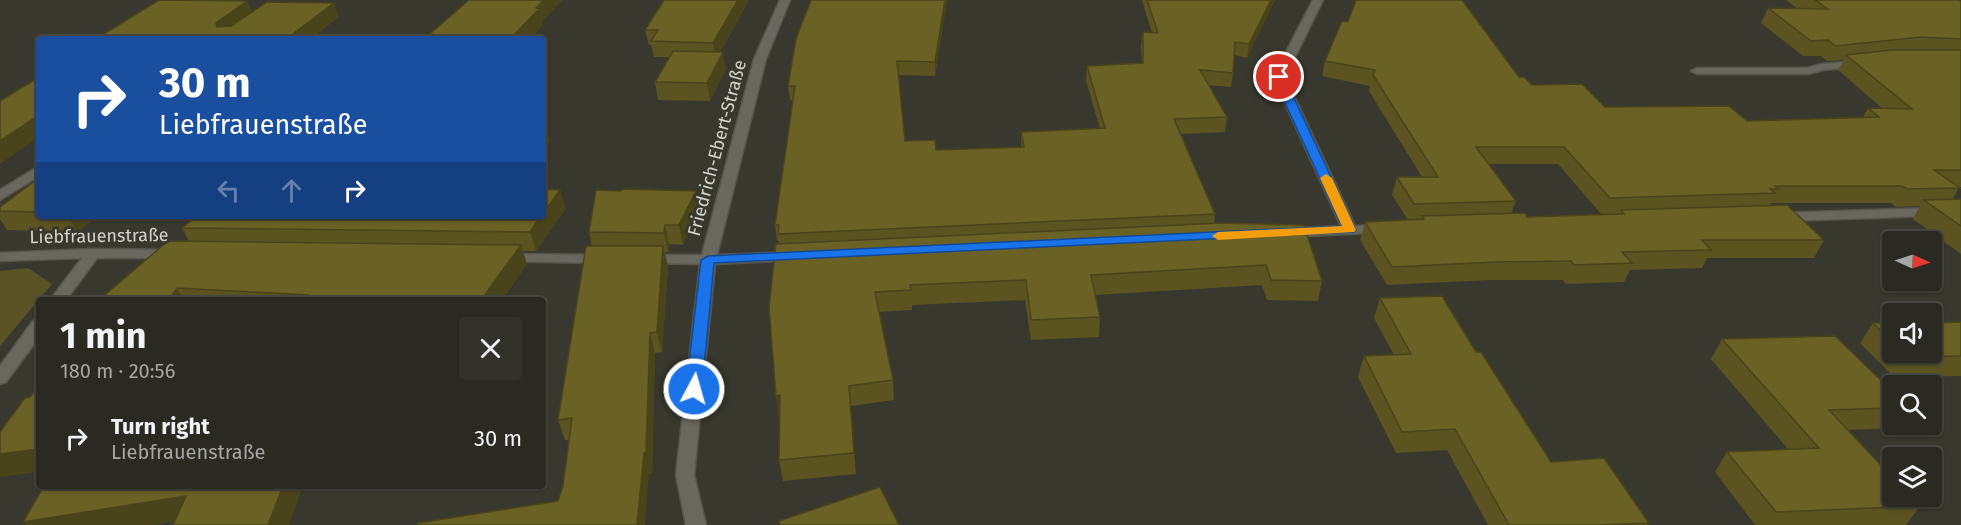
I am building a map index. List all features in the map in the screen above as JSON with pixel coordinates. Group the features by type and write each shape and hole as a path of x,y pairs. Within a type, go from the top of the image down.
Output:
{"street":[{"name":"Friedrich-Ebert-Straße","path":"696,525 685,475 708,260 760,59 786,0"},
{"path":"1318,0 1279,77 1350,230"},
{"path":"1697,71 1808,71 1822,67 1869,63"},
{"path":"0,196 36,172"},
{"path":"1768,217 1961,211"},
{"path":"1267,233 1398,228"},
{"path":"60,297 93,253"},
{"name":"Liebfrauenstraße","path":"0,257 93,253 186,254"},
{"path":"489,258 708,260 815,255"},
{"path":"0,378 36,329"}],"shaded area":[{"path":"28,268 52,284 41,297 36,297 36,303 0,346 0,271"}],"building":[{"path":"159,0 247,1 216,23 217,27 231,26 267,2 334,3 290,36 101,36"},
{"path":"469,0 544,0 536,8 539,9 513,36 427,36"},
{"path":"664,0 738,0 713,43 651,41 658,30 645,30"},
{"path":"811,0 945,0 935,62 897,61 905,141 935,140 936,150 1024,147 1021,132 1105,128 1087,66 1143,63 1143,32 1158,33 1147,0 1271,0 1249,44 1235,42 1233,73 1200,70 1227,117 1174,119 1215,214 778,234 779,225 775,225 795,86 788,86 796,39"},
{"path":"1356,0 1462,0 1519,77 1524,77 1532,85 1582,84 1605,107 1729,106 1747,121 1879,117 1868,108 1912,109 1846,55 1892,50 1961,50 1961,170 1934,170 1960,188 1775,186 1779,189 1770,189 1775,193 1610,198 1564,147 1476,147 1516,201 1414,204 1397,177 1438,177 1373,75 1375,70 1325,61 1342,21 1348,22"},
{"path":"1815,0 1959,0 1961,2 1961,39 1921,37 1835,46 1828,40 1811,41 1768,8 1828,9"},
{"path":"673,51 723,52 707,83 655,82"},
{"path":"36,79 36,117 0,141 0,101"},
{"path":"36,180 36,212 0,211 0,207"},
{"path":"546,189 560,190 546,210"},
{"path":"622,189 696,191 679,225 665,225 664,233 589,232 596,190 621,191"},
{"path":"1961,199 1961,226 1924,200"},
{"path":"1787,205 1824,240 1702,240 1711,250 1622,252 1632,263 1574,265 1571,261 1496,262 1392,267 1365,222 1424,219 1422,216 1525,213 1527,217 1624,214 1621,210"},
{"path":"193,219 539,219 530,232 182,228"},
{"path":"1221,223 1304,225 1322,281 1271,280 1266,265 1091,275 1100,317 1031,320 1026,280 910,285 911,290 875,292 893,380 849,386 854,453 779,460 780,395 776,396 769,307 776,244"},
{"path":"168,241 521,245 483,297 306,297 308,295 177,288 171,297 103,297"},
{"path":"586,246 663,246 657,332 650,333 646,452 644,453 637,525 418,525 418,523 558,501 563,486 572,418 558,420"},
{"path":"1442,296 1476,352 1481,352 1551,462 1604,458 1649,523 1509,525 1455,429 1402,432 1364,356 1411,354 1380,298"},
{"path":"1961,322 1961,356 1942,356 1942,323"},
{"path":"1873,323 1882,323 1882,332"},
{"path":"1835,336 1882,381 1882,408 1829,410 1882,466 1882,507 1896,507 1776,512 1727,452 1819,448 1722,339"},
{"path":"36,389 36,449 0,454 0,432 25,398 30,397"},
{"path":"880,487 899,525 780,525 779,521"},
{"path":"42,489 282,489 268,525 173,525 186,496 23,522"}],"slow traffic":[{"path":"1218,236 1350,230 1326,178"}],"route":[{"path":"694,389 708,260 1350,230 1279,77"}]}
